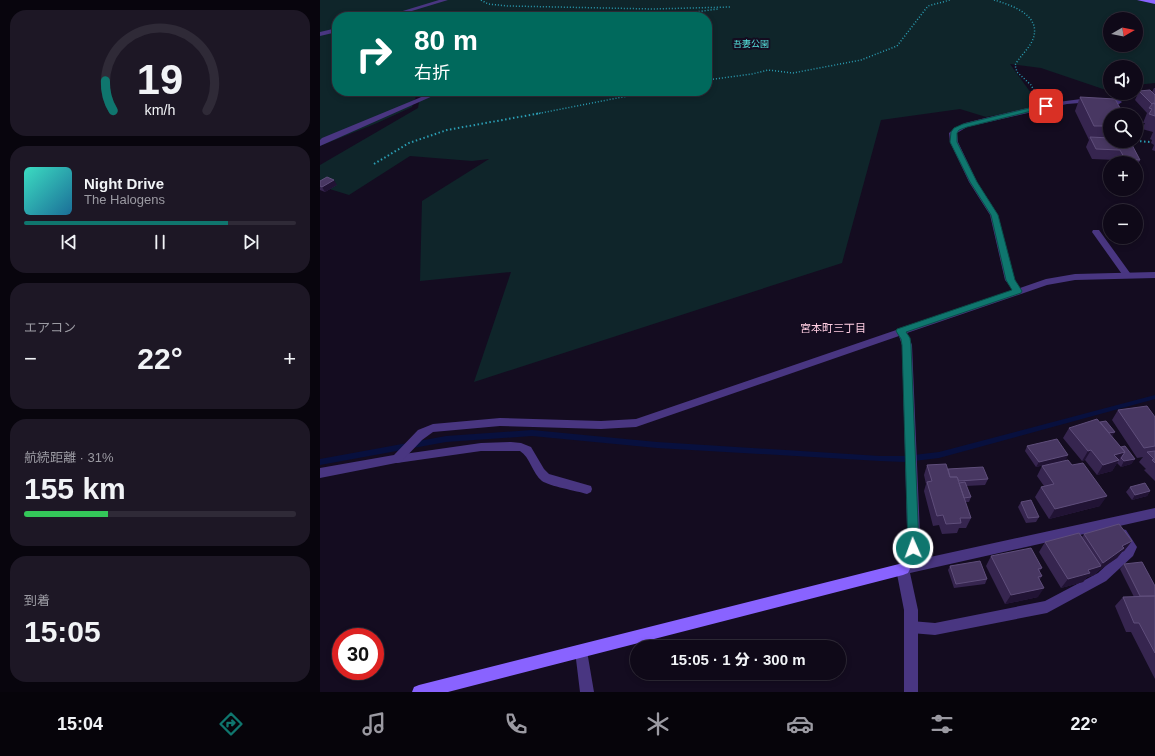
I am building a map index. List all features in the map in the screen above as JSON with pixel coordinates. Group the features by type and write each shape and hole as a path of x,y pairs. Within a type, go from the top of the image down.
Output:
{"street":[{"path":"403,12 445,0"},
{"path":"1140,0 1155,2"},
{"path":"320,34 332,31"},
{"path":"320,144 325,140 430,96"},
{"path":"1018,291 1010,280 994,215 973,182 953,137 957,129 965,125 1046,106 1085,100 1119,102"},
{"path":"320,473 401,456 426,429 500,422 601,425 636,423 900,331 1018,291 1059,279 1155,274"},
{"path":"900,331 905,338 907,345 910,450 909,567 912,610 911,692"},
{"path":"419,692 909,567 1155,513"}],"lane":[{"path":"1096,232 1126,275"},
{"path":"401,456 480,447 521,447 527,450 540,472 546,478 587,489"},
{"path":"911,627 935,629 1047,607 1102,577 1129,552 1131,547 1115,522"},
{"path":"581,651 587,692"}],"path":[{"path":"481,0 488,4 508,6 652,10 730,7 694,12"},
{"path":"712,79 752,74 768,70 793,73 862,60 897,46 928,6 950,0"},
{"path":"994,0 1016,8 1027,16 1034,25 1036,32 1032,41 1023,51 1015,65 1017,72 1031,85 1033,91 1046,106"},
{"path":"374,164 409,143 447,130 629,96"},
{"path":"1143,141 1151,142"}],"green space":[{"name":"吾妻公園","path":"320,0 1155,0 1155,83 1143,84 1143,60 1103,60 1103,89 1041,68 1010,64 1041,107 986,117 960,109 881,120 842,263 474,382 511,272 420,281 422,201 489,159 472,161 410,156 349,195 320,186 320,165 418,108 420,96 712,96 712,12 332,12 332,96 416,96 412,107 320,146"}],"building":[{"path":"1150,90 1155,95 1155,104 1152,104 1143,95 1143,91"},
{"path":"1080,97 1116,100 1120,108 1103,108 1103,126 1094,126"},
{"path":"1153,103 1155,104 1155,116 1149,114 1152,109 1149,108"},
{"path":"1090,137 1103,138 1103,148 1134,148 1138,156 1123,156 1120,150 1096,149"},
{"path":"327,177 334,180 322,187 320,186 320,181"},
{"path":"1147,406 1155,417 1155,446 1144,448 1118,410"},
{"path":"1097,419 1125,452 1114,455 1119,460 1103,465 1091,450 1088,451 1069,428"},
{"path":"1106,421 1115,432 1109,433 1100,422"},
{"path":"1057,439 1068,455 1039,462 1027,446"},
{"path":"1125,446 1135,459 1124,461 1121,458 1125,452 1121,447"},
{"path":"1155,451 1155,463 1152,460 1154,459 1147,452"},
{"path":"1068,460 1072,465 1083,463 1107,496 1055,509 1041,487 1054,484 1042,466"},
{"path":"946,464 950,477 957,477 971,518 960,518 961,523 946,524 943,515 937,516 927,482 932,481 927,465"},
{"path":"983,467 988,479 959,481 957,477 950,477 948,469"},
{"path":"965,482 971,497 964,498 959,483"},
{"path":"1145,483 1150,491 1135,495 1130,487"},
{"path":"1031,500 1039,517 1028,518 1021,502"},
{"path":"1119,524 1132,541 1122,546 1124,548 1103,563 1084,534"},
{"path":"1079,533 1101,566 1088,570 1090,573 1068,579 1045,542"},
{"path":"1031,548 1042,568 1038,569 1042,576 1038,577 1044,588 1011,595 991,556"},
{"path":"980,561 987,579 956,584 950,566"},
{"path":"1142,562 1155,586 1155,596 1140,596 1124,564"},
{"path":"1155,596 1155,653 1139,623 1134,623 1123,597"}],"waterway":[{"path":"320,462 446,439 532,433 657,445 880,459 913,458 939,455 1155,397"}],"district":[{"name":"宮本町三丁目","path":"833,328"}],"route":[{"path":"913,548 907,345 905,338 900,331 1018,291 1012,285 1010,280 994,215 986,200 973,182 954,142 953,133 965,125 1046,106"}]}
